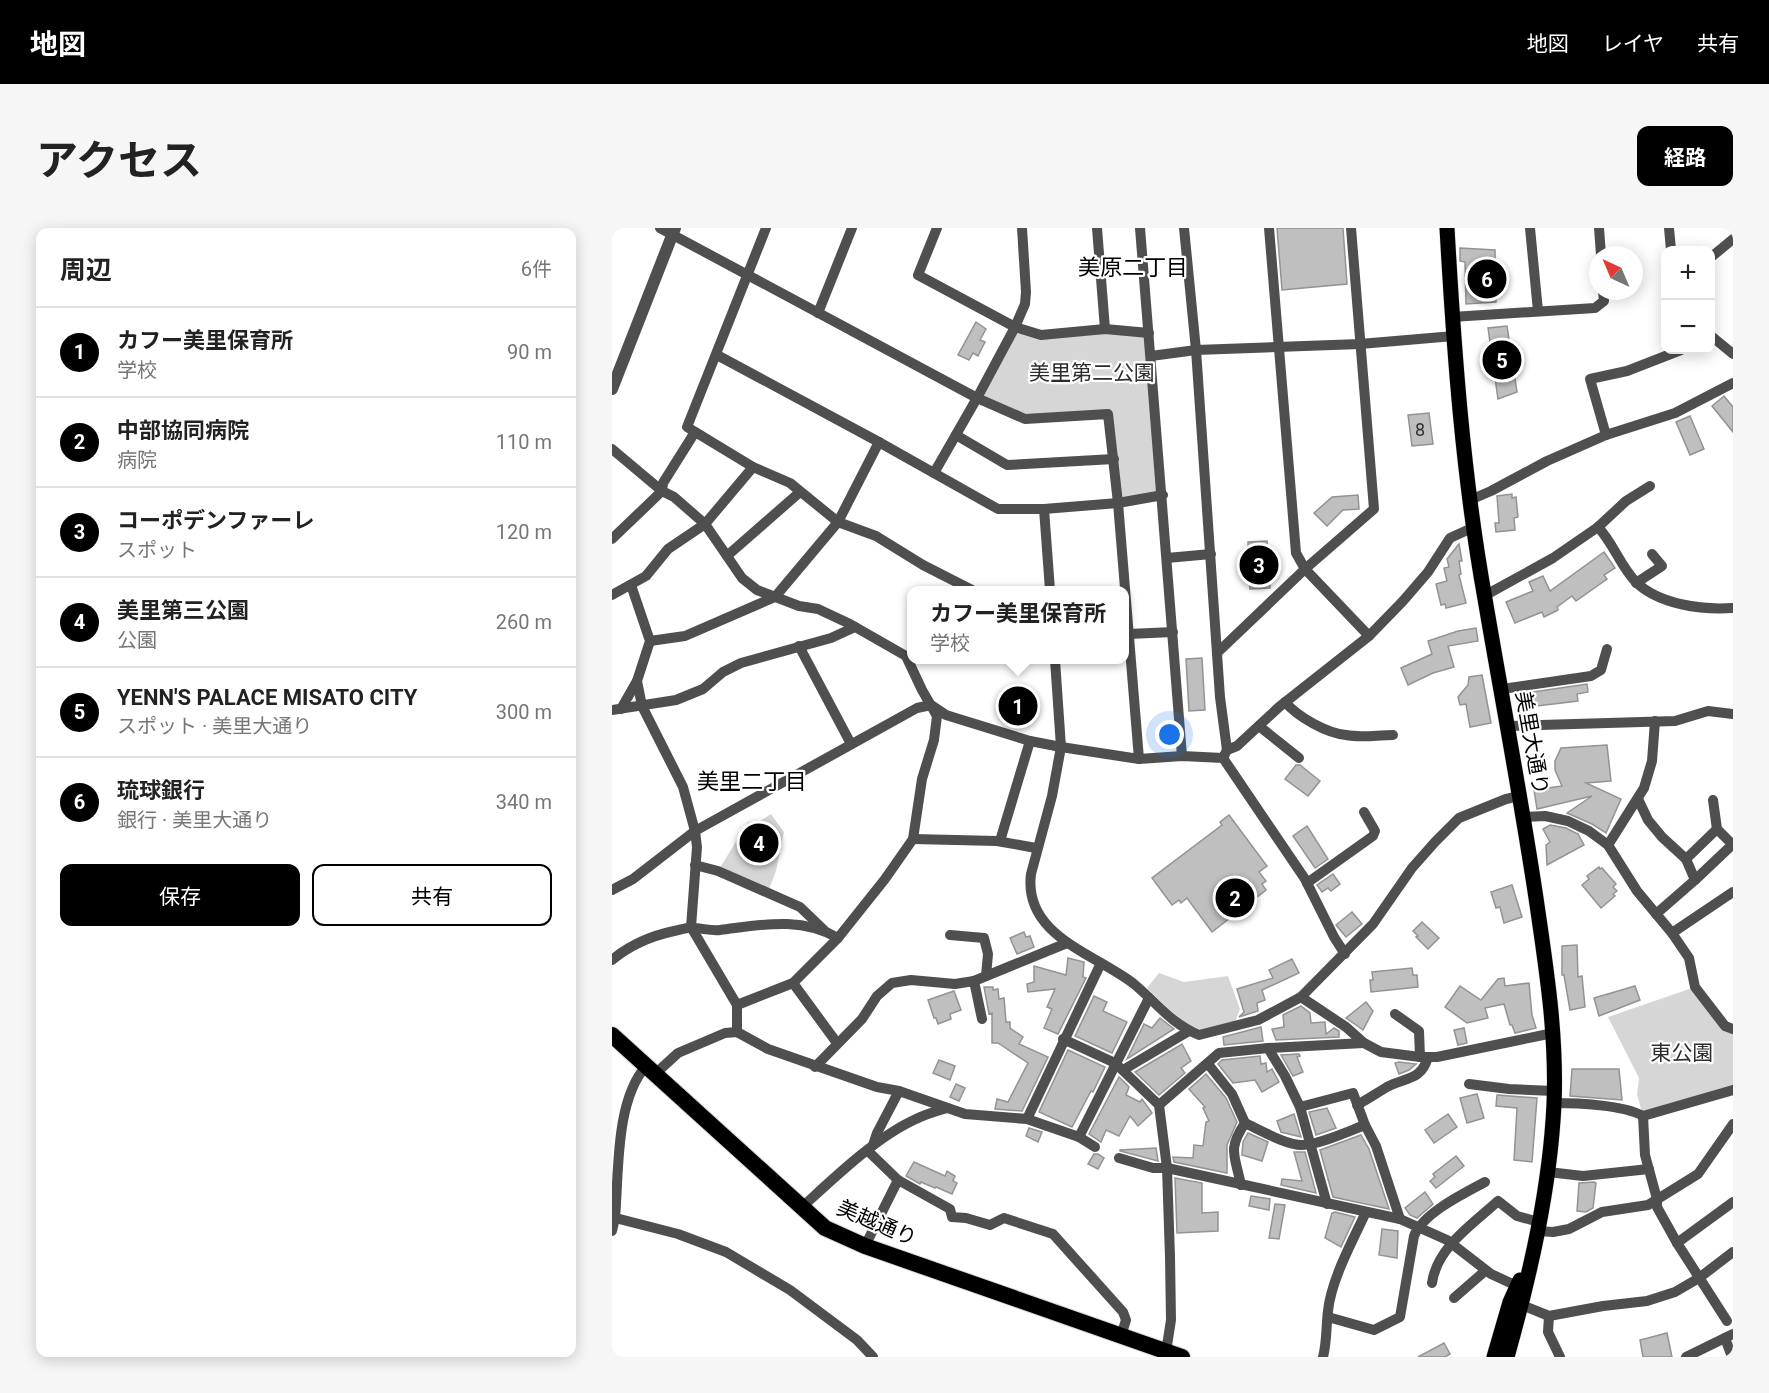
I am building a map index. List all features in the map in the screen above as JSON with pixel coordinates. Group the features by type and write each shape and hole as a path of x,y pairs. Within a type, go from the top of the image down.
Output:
{"highway":[{"name":"美越通り","path":"612,1035 825,1228 865,1246 1174,1354"}],"main road":[{"name":"美里大通り","path":"1447,228 1452,317 1470,500 1484,596 1524,817 1548,976 1553,1033 1554,1097 1548,1172 1522,1305 1507,1357"},
{"name":"美里大通り","path":"1494,1357 1517,1286 1529,1264"}],"street":[{"path":"660,228 673,232 747,275 977,398 1025,419 1108,414 1125,586"},
{"path":"766,228 687,427 753,467 790,483 838,522 876,536 963,586"},
{"path":"818,313 852,228"},
{"path":"937,228 918,275 1015,327 1041,335 1105,329 1149,333"},
{"path":"934,473 977,398 1025,304 1022,228"},
{"path":"1097,228 1105,329"},
{"path":"1140,228 1182,756"},
{"path":"1184,228 1196,350 1225,754 1307,883 1345,954"},
{"path":"1269,228 1296,553 1305,569 1368,636"},
{"path":"1217,653 1305,569 1374,509 1351,228"},
{"path":"1530,228 1538,311"},
{"path":"1599,228 1600,246"},
{"path":"1669,228 1671,246"},
{"path":"612,389 673,232"},
{"path":"1715,254 1733,239"},
{"path":"1452,317 1595,308 1604,300"},
{"path":"1151,356 1196,350 1360,344 1454,336"},
{"path":"1715,340 1733,354"},
{"path":"1606,435 1590,379 1627,371 1674,354"},
{"path":"717,355 998,509 1044,509 1118,503 1163,495"},
{"path":"1470,500 1547,461 1606,435 1675,413 1732,387"},
{"path":"612,539 662,490 663,483 695,432"},
{"path":"956,435 1007,465 1114,459"},
{"path":"650,641 685,636 775,597 838,522 879,442"},
{"path":"612,449 705,524 742,578 757,590 799,606 818,609 907,654"},
{"path":"612,595 646,576 668,549 705,524 753,467"},
{"path":"1484,596 1553,558 1598,527 1626,501 1650,486"},
{"path":"728,555 801,492"},
{"path":"1044,509 1050,586"},
{"path":"612,890 633,879 695,831 917,708 931,705 946,715 1030,741 1139,759 1225,754 1237,746 1285,702 1368,636 1403,602 1428,572 1450,538 1474,527"},
{"path":"1598,527 1609,540 1636,583 1658,596 1684,606 1713,609 1733,608"},
{"path":"1167,558 1211,554"},
{"path":"1636,583 1662,566 1652,554"},
{"path":"616,709 637,681 650,641 631,585"},
{"path":"616,709 676,700 703,689 723,672 741,663 831,638 855,627"},
{"path":"1139,759 1129,634 1173,632"},
{"path":"799,646 851,744"},
{"path":"1502,689 1591,676 1601,670 1607,649"},
{"path":"737,1005 793,983 838,938 885,879 913,839 922,779 934,740 938,716 922,690 912,664"},
{"path":"1055,664 1061,747 1052,796 1036,848 1029,888 1033,903 1044,922 1067,943 1121,975 1179,1026 1198,1035 1258,1020 1301,997 1374,924 1412,868 1459,818 1506,799 1520,796"},
{"path":"637,681 642,706 683,787 695,831 697,847 691,927 737,1005 737,1032"},
{"path":"1285,702 1312,723 1345,735 1393,735"},
{"path":"1509,726 1675,721 1708,711 1733,714"},
{"path":"1608,845 1644,788 1652,762 1655,721"},
{"path":"1259,726 1299,758"},
{"path":"1000,842 1030,741"},
{"path":"1638,799 1648,820 1662,837 1686,859 1695,880"},
{"path":"1656,914 1733,845 1717,829 1713,800"},
{"path":"1307,883 1373,836 1375,831 1364,812"},
{"path":"1524,817 1545,816 1568,820 1589,831 1608,845 1637,891 1672,933 1689,958 1695,987 1725,1026 1733,1029"},
{"path":"1686,859 1717,829"},
{"path":"913,839 1000,842 1036,848"},
{"path":"695,865 718,871 800,907 824,930 838,938"},
{"path":"1672,933 1733,892"},
{"path":"612,960 621,952 649,937 691,927 708,931 792,923 824,930"},
{"path":"950,935 984,938 988,954 986,976"},
{"path":"815,1067 862,1019 877,996 892,983 911,980 955,984 974,981 1067,943"},
{"path":"1027,1119 1101,963"},
{"path":"974,981 982,1019"},
{"path":"793,983 837,1043"},
{"path":"1301,997 1381,1052 1424,1057 1464,1052 1553,1033"},
{"path":"1119,1067 1149,998"},
{"path":"1358,1105 1389,1086 1414,1077 1425,1068 1419,1031 1395,1014"},
{"path":"1079,1137 1113,1071 1189,1031"},
{"path":"612,1231 617,1140 631,1090 638,1075 678,1053 725,1033 737,1032 768,1049 877,1087 899,1091 965,1114 1027,1119 1079,1137 1095,1147"},
{"path":"1212,1033 1219,1053"},
{"path":"1063,1040 1119,1067 1159,1105 1167,1168 1174,1354"},
{"path":"1159,1105 1219,1053 1364,1042"},
{"path":"1268,1048 1300,1107 1327,1204"},
{"path":"1208,1064 1232,1095 1245,1123 1288,1142 1302,1145 1365,1125"},
{"path":"1469,1084 1554,1097 1572,1104 1634,1111 1643,1116 1733,1090"},
{"path":"871,1148 899,1091"},
{"path":"1300,1107 1353,1093 1365,1125 1377,1146 1400,1219"},
{"path":"801,1208 871,1148 917,1118 947,1108"},
{"path":"1643,1116 1645,1155 1657,1207 1699,1278 1730,1318 1726,1337 1732,1357"},
{"path":"1241,1185 1233,1145 1245,1123"},
{"path":"1432,1283 1434,1269 1451,1244 1498,1201 1517,1216 1553,1232 1569,1229 1602,1212 1648,1204 1698,1174 1733,1124"},
{"path":"871,1148 898,1180 950,1209 951,1217 966,1218 990,1225 1004,1218 1053,1234 1123,1312 1125,1320 1121,1336"},
{"path":"1119,1158 1153,1168 1167,1168 1400,1219 1451,1244 1485,1271 1517,1286"},
{"path":"1548,1172 1583,1176 1649,1168"},
{"path":"865,1246 898,1180"},
{"path":"1328,1317 1374,1330 1400,1317 1417,1228 1432,1214 1485,1182"},
{"path":"1677,1243 1733,1202"},
{"path":"1323,1357 1333,1291 1366,1212"},
{"path":"614,1218 678,1234 726,1252 790,1290 857,1340 873,1357"},
{"path":"1522,1305 1549,1316 1603,1306 1647,1302 1675,1292 1699,1278 1733,1252"},
{"path":"1454,1298 1485,1271"},
{"path":"1549,1316 1548,1332 1560,1357"},
{"path":"1686,1357 1726,1337"}],"green space":[{"name":"美里第二公園","path":"1015,327 1041,335 1149,333 1163,495 1118,503 1108,414 1025,419 977,398"},
{"path":"771,814 784,832 776,871 768,892 718,871 748,822 757,823"},
{"path":"1159,973 1184,982 1228,976 1240,1009 1235,1022 1201,1030 1180,1020 1147,988"},
{"name":"東公園","path":"1695,987 1733,1029 1733,1090 1643,1116 1637,1094 1639,1078 1608,1017"}],"building":[{"path":"1277,228 1343,228 1347,284 1282,290"},
{"path":"1460,248 1495,250 1496,302 1466,304 1465,262 1460,261"},
{"path":"976,322 986,329 980,340 985,342 978,356 973,353 969,360 958,355"},
{"path":"1507,326 1517,392 1498,399 1488,328"},
{"path":"1724,396 1733,407 1733,432 1712,406"},
{"path":"1429,413 1433,444 1412,446 1408,415"},
{"path":"1690,416 1704,449 1690,455 1676,422"},
{"path":"1512,494 1512,498 1516,497 1518,517 1514,518 1515,530 1496,532 1495,523 1499,523 1497,496"},
{"path":"1358,495 1359,509 1343,510 1327,526 1314,513 1332,497"},
{"path":"1267,541 1270,588 1250,589 1248,542"},
{"path":"1459,544 1462,561 1459,561 1461,574 1459,575 1466,603 1446,608 1445,604 1441,605 1436,584 1447,581 1444,568 1449,567 1447,559"},
{"path":"1604,552 1615,568 1604,575 1607,579 1576,601 1572,596 1557,607 1558,610 1544,617 1542,612 1515,623 1506,602 1533,591 1529,582 1543,576 1550,591"},
{"path":"1476,628 1478,641 1448,646 1454,667 1433,673 1408,685 1401,668 1432,654 1428,641 1458,631"},
{"path":"1202,658 1205,710 1189,711 1186,659"},
{"path":"1482,675 1491,723 1470,727 1466,704 1460,705 1458,697 1468,685 1469,677"},
{"path":"1587,684 1588,692 1577,694 1578,701 1520,708 1519,694"},
{"path":"1607,745 1611,781 1586,783 1621,799 1606,833 1567,813 1592,796 1537,809 1534,790 1562,786 1555,770 1555,761 1561,748"},
{"path":"1296,765 1300,765 1320,781 1308,796 1285,779"},
{"path":"1229,815 1267,866 1259,872 1266,881 1262,884 1266,890 1212,932 1187,898 1181,903 1179,900 1172,905 1152,878 1222,825 1220,822"},
{"path":"1550,825 1566,828 1578,834 1584,845 1547,865 1546,845 1550,842 1543,829"},
{"path":"1307,826 1328,859 1315,868 1293,836"},
{"path":"1599,867 1616,884 1613,887 1617,891 1613,894 1615,896 1601,908 1582,885 1589,879 1587,876"},
{"path":"1333,874 1340,884 1331,891 1328,888 1322,892 1317,885"},
{"path":"1512,885 1522,917 1504,923 1500,907 1496,908 1491,892"},
{"path":"1352,912 1362,924 1346,937 1336,925"},
{"path":"1422,922 1439,938 1428,949 1413,931"},
{"path":"1024,932 1026,937 1030,936 1034,947 1017,954 1010,938"},
{"path":"1577,945 1578,977 1582,976 1585,1007 1570,1010 1564,975 1562,975 1562,946"},
{"path":"1068,958 1084,962 1083,977 1086,978 1058,1034 1044,1028 1052,1009 1047,1007 1055,989 1028,992 1027,984 1034,982 1034,966 1066,975"},
{"path":"1292,959 1299,973 1262,990 1265,1000 1257,1003 1258,1011 1239,1017 1244,1012 1237,989 1273,978 1269,970"},
{"path":"1412,968 1413,975 1417,975 1418,987 1371,992 1372,972"},
{"path":"1504,978 1505,986 1529,983 1532,1015 1536,1028 1515,1033 1510,1025 1504,1004 1485,1008 1488,1018 1467,1023 1445,1007 1460,986 1481,1000 1498,979"},
{"path":"1635,986 1640,1000 1599,1016 1594,998"},
{"path":"984,987 998,989 999,999 1004,998 1006,1022 1010,1022 1010,1028 1023,1037 1019,1044 1048,1057 1022,1111 995,1109 997,1099 1008,1102 1028,1063 998,1043 992,1043 992,1013 989,1014"},
{"path":"954,991 961,1010 950,1014 951,1019 938,1024 928,1000"},
{"path":"1094,996 1107,1002 1103,1011 1127,1022 1112,1053 1075,1036"},
{"path":"1366,1002 1373,1011 1363,1030 1346,1018"},
{"path":"1301,1006 1310,1013 1311,1023 1325,1022 1326,1034 1334,1028 1339,1031 1339,1037 1276,1040 1272,1029 1284,1027 1283,1015"},
{"path":"1160,1018 1174,1029 1127,1059 1144,1024 1152,1028"},
{"path":"1261,1027 1263,1041 1224,1045 1223,1037"},
{"path":"1464,1028 1467,1043 1458,1045 1454,1030"},
{"path":"1182,1044 1191,1061 1181,1068 1185,1073 1159,1095 1135,1072"},
{"path":"1068,1050 1105,1067 1072,1127 1039,1112"},
{"path":"1299,1054 1300,1056 1297,1057 1303,1072 1293,1076 1281,1055"},
{"path":"1260,1056 1261,1064 1266,1063 1267,1072 1272,1069 1279,1082 1262,1092 1255,1080 1233,1083 1218,1064 1222,1060"},
{"path":"939,1060 955,1066 950,1080 933,1073"},
{"path":"1395,1063 1416,1064 1399,1074"},
{"path":"1572,1069 1619,1069 1622,1100 1570,1096"},
{"path":"1206,1074 1226,1098 1237,1122 1227,1145 1227,1173 1174,1162 1173,1157 1193,1158 1194,1145 1203,1146 1206,1122 1209,1121 1203,1108 1205,1107 1189,1089"},
{"path":"1119,1077 1129,1087 1126,1095 1140,1102 1142,1099 1152,1113 1138,1126 1130,1116 1119,1136 1106,1130 1101,1142 1089,1134"},
{"path":"956,1084 965,1088 959,1101 950,1097"},
{"path":"1477,1094 1484,1118 1467,1123 1460,1098"},
{"path":"1497,1095 1537,1098 1532,1162 1514,1160 1517,1108 1496,1106"},
{"path":"1327,1108 1336,1128 1316,1135 1309,1112"},
{"path":"1294,1114 1301,1137 1281,1132 1277,1121"},
{"path":"1448,1114 1457,1127 1434,1143 1425,1130"},
{"path":"1029,1128 1042,1132 1038,1142 1026,1136"},
{"path":"1248,1133 1268,1142 1262,1161 1242,1155 1243,1142"},
{"path":"1361,1135 1369,1149 1389,1209 1333,1197 1320,1150"},
{"path":"1156,1148 1158,1161 1120,1151 1120,1150"},
{"path":"1294,1152 1305,1152 1316,1193 1281,1185 1282,1179 1302,1181"},
{"path":"1094,1154 1104,1158 1098,1169 1088,1164"},
{"path":"1456,1156 1464,1166 1436,1188 1430,1181 1435,1177 1433,1174"},
{"path":"914,1162 945,1176 947,1171 955,1176 953,1181 957,1183 952,1194 921,1182 920,1184 906,1176"},
{"path":"1175,1178 1202,1183 1202,1213 1218,1212 1218,1231 1177,1233"},
{"path":"1579,1183 1596,1183 1593,1208 1586,1212 1577,1211"},
{"path":"1425,1192 1433,1204 1417,1218 1410,1215 1405,1208"},
{"path":"1251,1196 1270,1199 1269,1210 1249,1206"},
{"path":"1275,1204 1285,1205 1279,1239 1269,1238"},
{"path":"1332,1213 1355,1217 1341,1247 1325,1238"},
{"path":"1382,1229 1398,1231 1397,1258 1379,1255"},
{"path":"1667,1333 1672,1357 1643,1357 1640,1340"},
{"path":"1444,1343 1450,1354 1445,1357 1418,1357"}],"place":[{"name":"琉球銀行","path":"1487,279"},
{"name":"YENN'S PALACE MISATO CITY","path":"1502,360"},
{"name":"コーポデンファーレ","path":"1259,565"},
{"name":"カフー美里保育所","path":"1018,706"},
{"name":"美里第三公園","path":"759,843"},
{"name":"中部協同病院","path":"1235,898"}],"district":[{"name":"美原二丁目","path":"1133,267"},
{"name":"美里二丁目","path":"752,781"}]}
